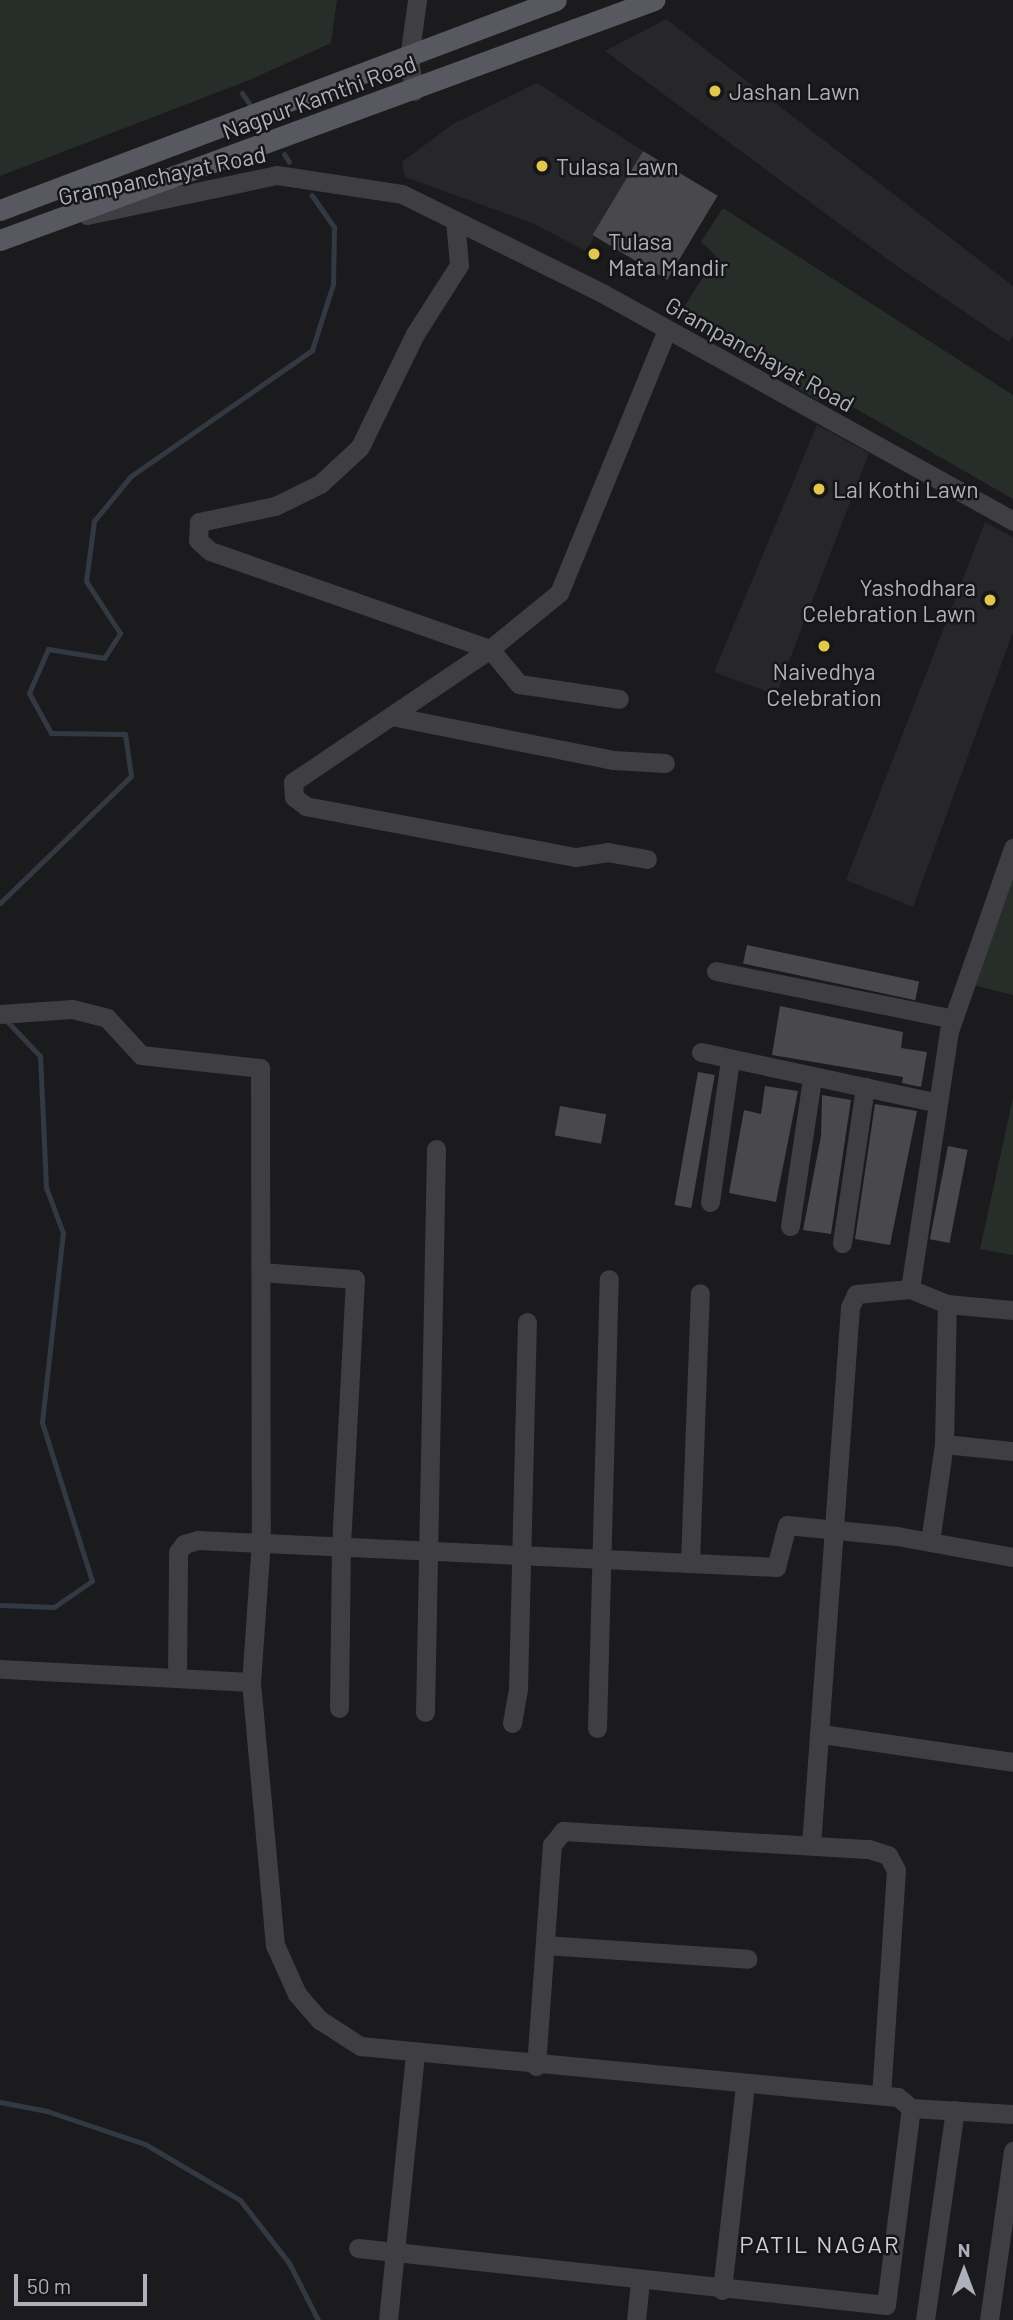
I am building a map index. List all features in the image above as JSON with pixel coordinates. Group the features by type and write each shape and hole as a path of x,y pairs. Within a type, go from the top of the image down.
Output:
{"main road":[{"path":"0,210 409,58 556,0"},
{"name":"Nagpur Kamthi Road","path":"0,240 414,91 654,0"}],"street":[{"path":"414,91 409,58 416,0"},
{"name":"Grampanchayat Road","path":"35,227 277,175 402,194 667,330 1013,521"},
{"path":"455,220 459,265 415,334 360,447 320,484 275,506 199,522 198,540 210,551 490,649 519,684 619,699"},
{"path":"647,859 608,852 563,855 306,806 294,797 293,782 490,649 559,593 667,330"},
{"path":"391,716 613,760 665,763"},
{"path":"909,1289 953,1019 1013,848"},
{"path":"716,971 953,1019"},
{"path":"7,1013 72,1009 107,1018 141,1055 260,1068 261,1540 251,1682 275,1945 297,1994 320,2020 360,2046 536,2066 881,2096 898,2098 911,2108 1013,2114"},
{"path":"701,1052 813,1078 938,1102"},
{"path":"710,1202 730,1059"},
{"path":"790,1226 813,1078"},
{"path":"842,1243 865,1087"},
{"path":"425,1712 436,1149"},
{"path":"261,1272 355,1279 341,1544 339,1708"},
{"path":"597,1728 609,1279"},
{"path":"811,1844 822,1734 850,1307 856,1294 909,1289 947,1304 1013,1310"},
{"path":"690,1562 700,1293"},
{"path":"930,1542 944,1444 947,1304"},
{"path":"512,1723 518,1688 518,1554 527,1322"},
{"path":"944,1444 1013,1451"},
{"path":"177,1678 178,1552 184,1544 198,1540 261,1540 776,1567 787,1525 930,1542 1013,1556"},
{"path":"0,1669 251,1682"},
{"path":"822,1734 1013,1762"},
{"path":"536,2066 552,1845 569,1828 869,1849 894,1862 881,2096"},
{"path":"545,1945 747,1959"},
{"path":"388,2320 415,2053"},
{"path":"722,2290 745,2084"},
{"path":"358,2248 640,2282 886,2305 911,2108"},
{"path":"925,2320 955,2110"},
{"path":"989,2320 1013,2151"},
{"path":"635,2320 640,2282"}],"shaded area":[{"path":"0,0 337,0 331,43 252,79 0,176"},
{"path":"666,19 1013,286 1013,335 1009,342 894,264 605,51"},
{"path":"537,83 643,151 586,251 532,223 405,177 402,162 453,124"},
{"path":"723,208 1013,395 1013,499 825,391 819,401 678,317 716,256 701,242"},
{"path":"817,425 869,453 776,695 714,672"},
{"path":"985,522 1013,537 1013,632 913,907 846,880"},
{"path":"1013,862 1013,995 973,985"},
{"path":"1013,1098 1013,1255 980,1249"}],"building":[{"path":"643,151 718,196 667,280 593,235"},
{"path":"747,945 919,982 915,1000 743,964"},
{"path":"780,1006 903,1032 901,1048 927,1052 921,1087 902,1083 903,1077 772,1055"},
{"path":"698,1072 715,1075 691,1208 675,1205"},
{"path":"765,1086 798,1091 776,1202 729,1193 744,1110 761,1114"},
{"path":"822,1095 851,1100 831,1234 803,1230 821,1136"},
{"path":"875,1104 917,1111 890,1245 855,1239"},
{"path":"560,1106 606,1114 601,1144 555,1136"},
{"path":"948,1146 968,1150 950,1243 930,1239"}],"waterway":[{"path":"242,93 252,108"},
{"path":"284,154 289,162"},
{"path":"0,903 131,776 125,734 51,733 29,693 48,649 104,658 120,633 86,581 94,521 131,476 312,350 333,284 334,227 312,195"},
{"path":"0,1605 54,1607 92,1581 42,1422 63,1233 46,1187 40,1056 4,1018"},
{"path":"0,2102 47,2111 145,2144 240,2200 289,2263 318,2320"}],"place":[{"name":"Jashan Lawn","path":"715,91"},
{"name":"Tulasa Lawn","path":"542,166"},
{"name":"Tulasa Mata Mandir","path":"594,254"},
{"name":"Lal Kothi Lawn","path":"819,489"},
{"name":"Yashodhara Celebration Lawn","path":"990,600"},
{"name":"Naivedhya Celebration","path":"824,646"}],"district":[{"name":"PATIL NAGAR","path":"820,2244"}]}
